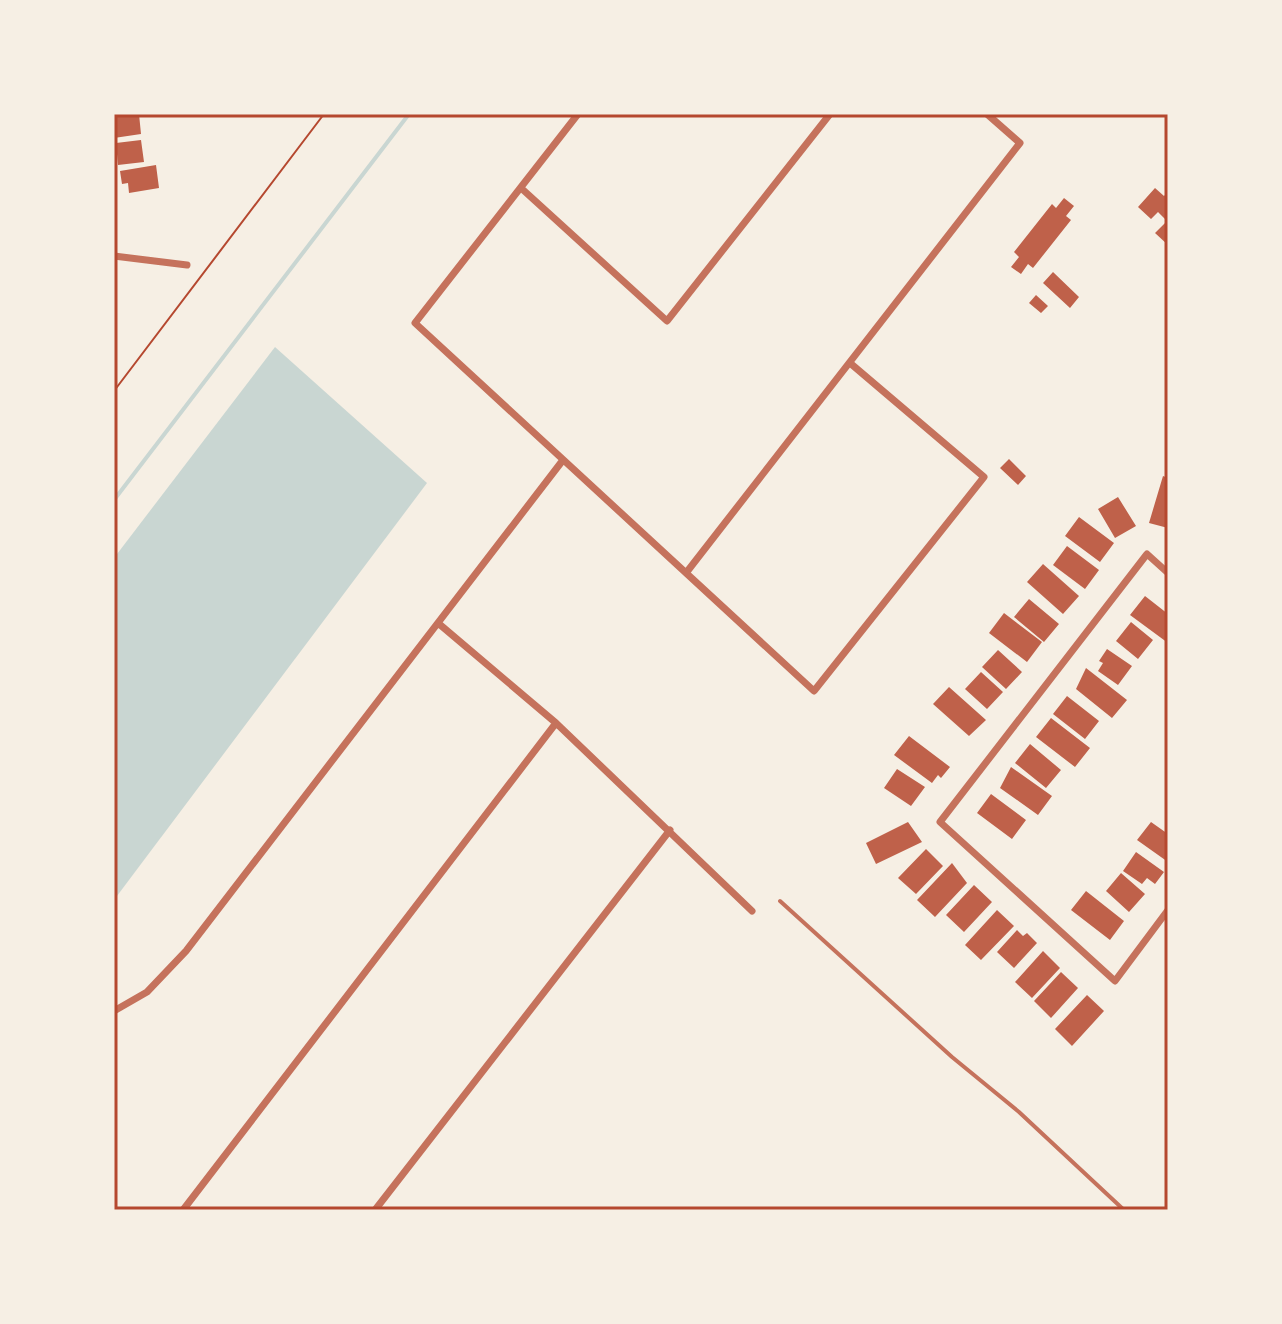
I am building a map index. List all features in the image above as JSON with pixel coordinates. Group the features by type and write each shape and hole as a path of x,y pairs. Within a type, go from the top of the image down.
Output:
{"street":[{"path":"578,114 415,323 814,691 984,477 850,363"},
{"path":"521,188 667,321 830,114"},
{"path":"686,573 1020,143 987,114"},
{"path":"114,256 187,265"},
{"path":"114,1011 147,992 186,951 563,460"},
{"path":"1168,573 1147,554 940,822 1115,981 1168,910"},
{"path":"438,623 556,723 752,911"},
{"path":"183,1210 556,723"},
{"path":"375,1210 670,830"}],"lane":[{"path":"780,901 952,1057 1019,1112 1124,1210"}],"path":[{"path":"114,391 324,114"}],"shaded area":[{"path":"275,347 427,483 114,900 114,558"}],"building":[{"path":"139,114 141,134 114,138 114,115"},
{"path":"141,140 144,162 118,165 116,143"},
{"path":"156,165 159,188 129,193 128,183 122,184 120,171"},
{"path":"1155,188 1164,196 1168,192 1168,245 1155,233 1167,221 1158,212 1151,219 1138,207"},
{"path":"1064,198 1074,206 1066,216 1071,220 1033,268 1028,264 1021,274 1011,267 1019,257 1014,252 1052,204 1056,208"},
{"path":"1053,272 1079,297 1070,308 1043,283"},
{"path":"1036,295 1048,306 1041,313 1029,303"},
{"path":"1009,459 1026,476 1018,485 1000,468"},
{"path":"1163,476 1168,478 1168,528 1149,523"},
{"path":"1118,497 1136,526 1115,538 1098,509"},
{"path":"1079,517 1114,543 1100,562 1065,536"},
{"path":"1067,546 1099,570 1085,589 1053,565"},
{"path":"1043,564 1079,596 1063,614 1027,582"},
{"path":"1145,596 1168,614 1168,643 1130,615"},
{"path":"1029,599 1059,624 1044,642 1014,617"},
{"path":"1004,613 1042,642 1027,662 989,633"},
{"path":"1131,622 1153,640 1138,659 1116,641"},
{"path":"1107,649 1132,666 1118,685 1098,671 1103,663 1099,661"},
{"path":"998,650 1022,672 1006,689 982,667"},
{"path":"1086,668 1127,700 1112,718 1076,689"},
{"path":"981,672 1003,692 987,709 965,689"},
{"path":"949,687 986,720 969,736 933,704"},
{"path":"1067,696 1099,721 1085,739 1053,714"},
{"path":"1051,718 1090,748 1075,767 1036,737"},
{"path":"909,736 950,767 941,778 938,775 932,783 894,755"},
{"path":"1030,744 1061,770 1046,788 1015,763"},
{"path":"1011,767 1052,796 1038,815 1000,788"},
{"path":"897,769 925,787 911,806 884,788"},
{"path":"991,794 1026,820 1012,839 977,813"},
{"path":"908,822 922,842 876,864 866,843"},
{"path":"1151,822 1168,834 1168,862 1137,840"},
{"path":"926,849 943,866 916,894 898,878"},
{"path":"1136,852 1164,872 1155,884 1147,878 1142,884 1123,871"},
{"path":"952,863 967,883 935,917 917,900"},
{"path":"1121,873 1145,894 1129,912 1106,891"},
{"path":"974,885 992,902 964,932 946,915"},
{"path":"1086,891 1124,921 1110,940 1071,910"},
{"path":"997,910 1014,926 981,960 965,945"},
{"path":"1017,930 1023,936 1027,933 1037,943 1014,968 997,952"},
{"path":"1043,951 1060,968 1032,998 1015,982"},
{"path":"1061,972 1078,988 1051,1018 1034,1001"},
{"path":"1087,995 1104,1011 1072,1046 1055,1029"}],"waterway":[{"path":"114,500 409,114"}]}
